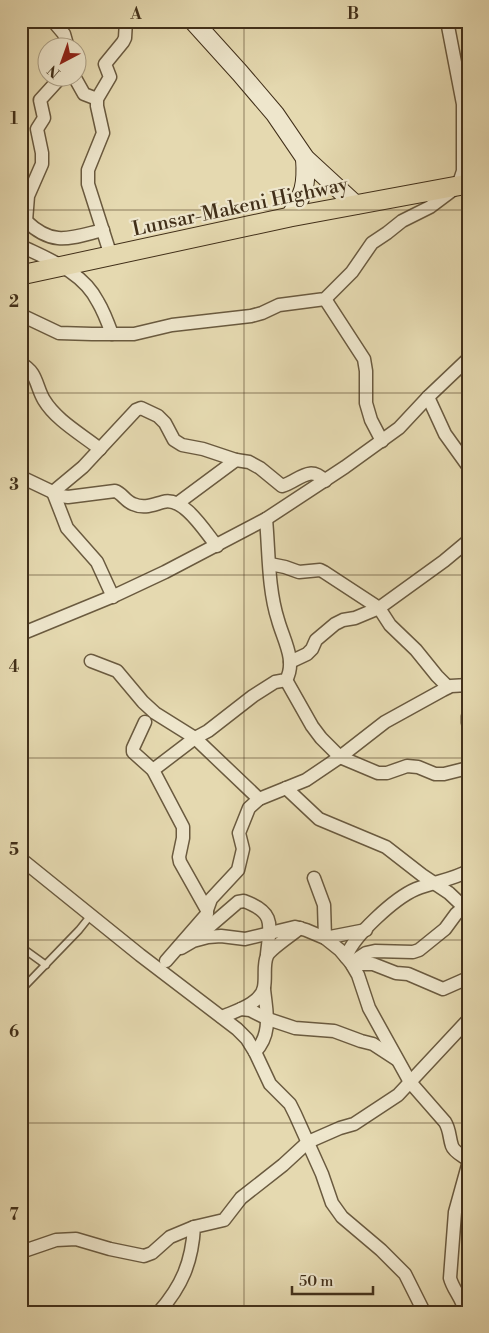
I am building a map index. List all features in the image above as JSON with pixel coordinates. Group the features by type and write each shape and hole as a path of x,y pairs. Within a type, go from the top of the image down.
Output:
{"main road":[{"path":"194,21 274,114 305,158 356,205"},
{"path":"290,217 301,198 306,179 305,158"},
{"name":"Lunsar-Makeni Highway","path":"21,276 290,217 463,185"}],"street":[{"path":"53,21 65,38"},
{"path":"111,256 88,184 88,170 103,133 97,99 110,77 105,64 125,38 126,21"},
{"path":"21,315 59,333 134,334 172,325 251,316 279,305 326,299 352,272 372,243 402,221 430,207 463,185 463,104 447,21"},
{"path":"51,88 40,100 44,118 38,126 37,134 42,153 42,164 28,196 24,225 56,239 76,237 102,230"},
{"path":"81,88 84,94 97,99"},
{"path":"21,246 75,274 98,301 112,334"},
{"path":"326,299 364,359 366,403 371,420 382,440"},
{"path":"21,634 113,596 217,546 266,519 325,481 400,428 428,397 468,360"},
{"path":"21,364 30,370 44,401 62,419 100,449"},
{"path":"428,397 445,434 468,466"},
{"path":"53,492 83,467 132,413 141,408 158,416 165,423 174,440 236,460 249,462 260,468 282,486 306,474 314,473 325,481"},
{"path":"178,504 236,460"},
{"path":"21,477 61,496 68,497 115,491 119,492 132,504 141,506 152,506 170,501 186,508 217,546"},
{"path":"53,492 67,528 97,562 113,596"},
{"path":"266,519 272,600 290,662 286,680 312,726 321,738 340,757 378,773 387,774 407,766 418,767 434,774 444,774 468,768"},
{"path":"290,662 307,654 312,649 316,640 335,624 378,608 444,561 468,541"},
{"path":"270,564 298,572 320,570 378,608 390,625 416,650 448,687"},
{"path":"90,661 117,671 143,702 155,713 195,738 259,799"},
{"path":"152,770 195,738 208,731 253,696 276,682 286,680"},
{"path":"160,963 206,914 211,899 238,870 243,849 239,833 249,808 259,799 306,780 340,757 385,722 448,687 458,684 468,685"},
{"path":"468,716 468,723"},
{"path":"145,722 133,752 152,770 183,827 180,862 207,910"},
{"path":"286,788 320,819 386,847 435,883 466,909 456,914 445,929 419,950 413,952 375,951 366,953 350,962"},
{"path":"21,859 91,916 160,963 247,1039 270,1084 290,1104 308,1142 332,1203 342,1217 376,1245 405,1274 424,1312"},
{"path":"350,962 349,949 394,903 415,890 468,871"},
{"path":"314,878 324,905 324,938"},
{"path":"160,963 193,941 238,902 244,901 267,914 270,920 270,933 265,964 264,988 268,1019 265,1037 261,1046 255,1052"},
{"path":"193,941 221,936 246,939 288,928 300,928 324,938 350,962 358,976 368,1008 410,1082 449,1128 452,1146 455,1151 468,1160"},
{"path":"267,954 300,928"},
{"path":"324,938 366,930"},
{"path":"350,962 374,964 396,973 408,974 443,989 468,978"},
{"path":"222,1017 241,1009 255,1000 264,988"},
{"path":"241,1009 257,1013 268,1019 295,1028 334,1032 373,1044 399,1061"},
{"path":"21,1252 56,1240 76,1239 144,1256 152,1253 170,1237 194,1227 224,1220 241,1198 283,1165 308,1142 354,1124 398,1095 468,1020"},
{"path":"465,1312 450,1278 455,1212 468,1165"},
{"path":"159,1312 171,1298 187,1267 192,1252 194,1227"}],"lane":[{"path":"21,990 91,916"},
{"path":"21,947 46,964"}]}
